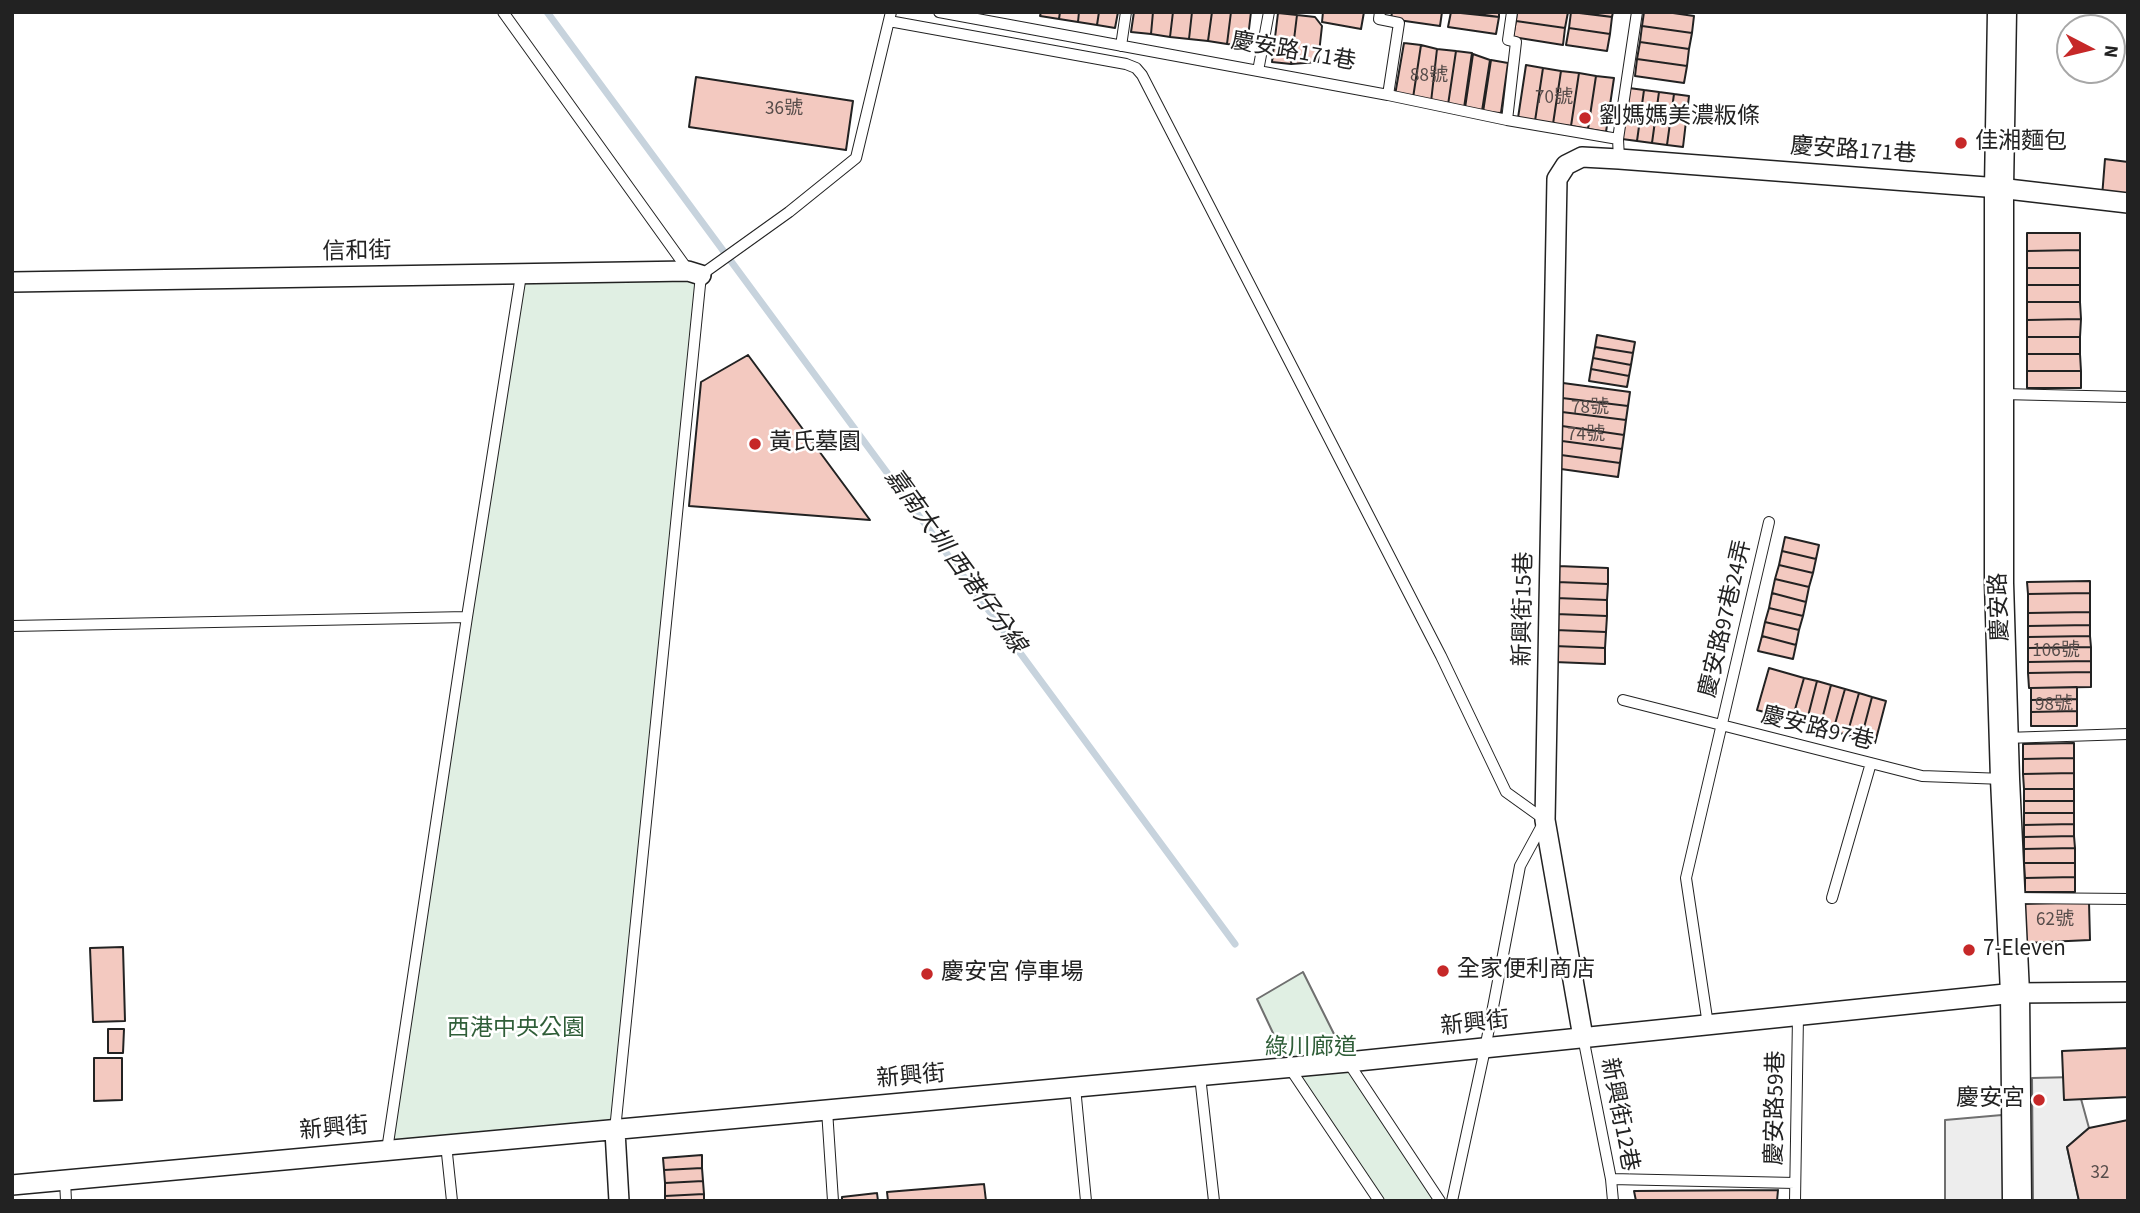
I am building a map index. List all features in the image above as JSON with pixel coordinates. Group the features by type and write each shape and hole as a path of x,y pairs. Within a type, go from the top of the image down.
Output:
{"main road":[{"name":"慶安路","path":"2002,12 1999,583 2015,993 2017,1201"}],"street":[{"name":"慶安路171巷","path":"1558,180 1566,165 1582,157 1999,188 2128,203"},
{"name":"新興街15巷","path":"1558,180 1545,820 1583,1037"},
{"name":"信和街","path":"12,282 695,273"},
{"name":"新興街","path":"12,1185 1485,1049 2015,993 2128,992"},
{"path":"615,1131 619,1201"}],"lane":[{"path":"503,12 695,273 615,1131"},
{"name":"慶安路171巷","path":"939,12 989,17 1121,46 1618,139"},
{"path":"1121,46 1126,12"},
{"path":"1258,71 1269,12"},
{"path":"1380,12 1379,19 1399,23 1388,95"},
{"path":"1507,120 1516,42 1508,40 1512,12"},
{"path":"1619,159 1618,139 1637,12"},
{"path":"695,273 747,242 856,158 890,17 1126,64 1136,68 1142,75 1441,656 1506,792 1545,820 1520,866 1485,1049 1452,1201"},
{"path":"387,1150 521,275"},
{"path":"1999,394 2128,397"},
{"name":"慶安路97巷24弄","path":"1708,1025 1686,878 1769,522"},
{"path":"12,626 467,617"},
{"name":"慶安路97巷","path":"1623,700 1922,776 2005,779"},
{"path":"2005,738 2128,734"},
{"path":"1832,898 1871,763"},
{"path":"2011,898 2128,899"},
{"name":"慶安路59巷","path":"1795,1201 1798,1016"},
{"name":"新興街12巷","path":"1583,1037 1613,1201"},
{"path":"1348,1062 1440,1201"},
{"path":"1289,1067 1380,1201"},
{"path":"1200,1076 1214,1201"},
{"path":"1075,1087 1086,1201"},
{"path":"827,1110 833,1201"},
{"path":"446,1144 452,1201"},
{"path":"1611,1179 1795,1183"},
{"path":"65,1180 66,1201"}],"green space":[{"name":"西港中央公園","path":"521,275 701,275 615,1131 387,1150"},
{"name":"綠川廊道","path":"1303,972 1348,1062 1440,1201 1379,1201 1289,1067 1257,999"}],"shaded area":[{"path":"2075,1077 2089,1128 2067,1147 2079,1201 2033,1201 2032,1078"},
{"path":"2002,1115 2003,1201 1945,1201 1945,1120"}],"building":[{"path":"1041,12 1060,12 1059,19 1040,16"},
{"path":"1060,12 1079,12 1078,22 1059,19"},
{"path":"1079,12 1099,12 1097,25 1078,22"},
{"path":"1099,12 1118,12 1115,28 1097,25"},
{"path":"1134,12 1153,12 1151,34 1131,32"},
{"path":"1153,12 1173,12 1170,37 1151,34"},
{"path":"1173,12 1192,12 1189,39 1170,37"},
{"path":"1192,12 1212,12 1208,41 1189,39"},
{"path":"1212,12 1231,12 1227,44 1208,41"},
{"path":"1231,12 1251,12 1247,46 1227,44"},
{"path":"1323,12 1364,12 1361,29 1322,22"},
{"path":"1392,12 1442,12 1440,26 1391,19"},
{"path":"1451,12 1499,17 1496,34 1448,27"},
{"path":"1464,12 1499,12 1499,17"},
{"path":"1517,12 1568,12 1565,28 1516,21"},
{"path":"1571,12 1612,17 1610,34 1569,28"},
{"path":"1577,12 1613,12 1612,17"},
{"path":"1644,12 1694,16 1692,33 1642,26"},
{"path":"1278,13 1297,15 1291,64 1272,62"},
{"path":"1297,15 1315,17 1322,26 1318,62 1291,64"},
{"path":"1516,21 1565,28 1563,45 1513,37"},
{"path":"1642,26 1692,33 1689,49 1640,42"},
{"path":"1569,28 1610,34 1607,51 1566,45"},
{"path":"1640,42 1689,49 1687,66 1637,59"},
{"path":"1404,43 1421,45 1413,98 1395,95"},
{"path":"1421,45 1437,49 1431,102 1413,98"},
{"path":"1437,49 1456,51 1448,105 1431,102"},
{"path":"1456,51 1472,53 1464,108 1448,105"},
{"path":"1473,54 1490,60 1482,111 1465,108"},
{"path":"1637,59 1687,66 1684,83 1635,76"},
{"path":"1491,60 1508,63 1501,113 1483,112"},
{"path":"1526,65 1543,68 1535,121 1518,118"},
{"path":"1543,68 1561,71 1553,124 1535,121"},
{"path":"1561,71 1579,73 1571,126 1553,124"},
{"path":"1579,73 1596,76 1588,129 1571,126"},
{"path":"1596,76 1614,78 1606,132 1588,129"},
{"path":"696,77 853,101 846,150 689,127"},
{"path":"1629,88 1644,90 1637,141 1622,139"},
{"path":"1644,90 1659,92 1652,143 1637,141"},
{"path":"1659,92 1674,94 1667,145 1652,143"},
{"path":"1674,94 1689,96 1683,147 1667,145"},
{"path":"2105,159 2128,162 2128,199 2102,197"},
{"path":"2027,233 2080,233 2080,250 2027,251"},
{"path":"2080,250 2080,268 2027,268 2027,251"},
{"path":"2027,268 2080,268 2080,285 2027,285"},
{"path":"2027,285 2080,285 2080,302 2027,302"},
{"path":"2027,302 2080,302 2081,319 2027,320"},
{"path":"2081,319 2080,337 2027,337 2027,320"},
{"path":"1597,335 1635,342 1633,353 1595,347"},
{"path":"2027,337 2080,337 2080,354 2027,354"},
{"path":"1595,347 1633,353 1631,365 1593,358"},
{"path":"2027,354 2080,354 2081,371 2027,371"},
{"name":"黃氏墓園","path":"748,355 870,520 689,506 701,382"},
{"path":"1593,358 1631,365 1629,376 1591,369"},
{"path":"1591,369 1629,376 1627,387 1589,381"},
{"path":"2027,371 2081,371 2081,388 2027,388"},
{"path":"1563,383 1630,392 1628,406 1562,398"},
{"path":"1562,398 1628,406 1626,420 1562,412"},
{"path":"1562,412 1626,420 1624,435 1562,426"},
{"path":"1562,426 1624,435 1622,449 1562,441"},
{"path":"1562,441 1622,449 1620,463 1561,455"},
{"path":"1561,455 1620,463 1618,477 1561,469"},
{"path":"1785,537 1819,545 1816,559 1782,551"},
{"path":"1782,551 1816,559 1813,573 1779,565"},
{"path":"1779,565 1813,573 1809,587 1775,579"},
{"path":"1558,566 1608,568 1608,584 1557,582"},
{"path":"1775,579 1809,587 1806,602 1772,593"},
{"path":"2090,581 2090,593 2028,594 2027,582"},
{"path":"1557,582 1608,584 1607,600 1556,598"},
{"path":"1772,593 1806,602 1803,616 1769,608"},
{"path":"2090,593 2090,612 2028,613 2028,594"},
{"path":"1556,598 1607,600 1607,616 1556,614"},
{"path":"1769,608 1803,616 1799,630 1765,622"},
{"path":"2090,612 2090,625 2028,626 2028,613"},
{"path":"1556,614 1607,616 1606,632 1555,630"},
{"path":"1765,622 1799,630 1796,645 1762,636"},
{"path":"2090,625 2090,636 2028,637 2028,626"},
{"path":"1555,630 1606,632 1605,648 1554,646"},
{"path":"1762,636 1796,645 1793,659 1758,651"},
{"path":"2090,636 2091,647 2028,648 2028,637"},
{"path":"1554,646 1605,648 1605,664 1554,662"},
{"path":"2091,647 2091,661 2028,662 2028,648"},
{"path":"2091,661 2091,672 2028,673 2028,662"},
{"path":"1769,668 1804,678 1792,720 1757,710"},
{"path":"2091,672 2091,687 2029,688 2028,673"},
{"path":"1804,678 1817,681 1806,724 1792,720"},
{"path":"1817,681 1831,685 1820,727 1806,724"},
{"path":"1831,685 1845,689 1833,731 1820,727"},
{"path":"2077,687 2077,699 2031,700 2031,688"},
{"path":"1845,689 1859,693 1847,735 1833,731"},
{"path":"1859,693 1872,697 1861,739 1847,735"},
{"path":"1872,697 1886,701 1875,743 1861,739"},
{"path":"2077,699 2077,711 2031,712 2031,700"},
{"path":"2077,711 2077,726 2031,726 2031,712"},
{"path":"2074,743 2074,758 2023,759 2023,744"},
{"path":"2074,758 2074,773 2023,774 2023,759"},
{"path":"2074,773 2074,789 2024,789 2023,774"},
{"path":"2024,789 2074,789 2074,801 2024,801"},
{"path":"2024,801 2074,801 2074,813 2024,813"},
{"path":"2024,813 2074,813 2074,824 2024,825"},
{"path":"2074,824 2074,836 2024,837 2024,825"},
{"path":"2074,836 2075,848 2024,849 2024,837"},
{"path":"2075,848 2075,863 2024,863 2024,849"},
{"path":"2024,863 2075,863 2075,877 2025,878"},
{"path":"2075,877 2075,892 2025,892 2025,878"},
{"path":"2089,902 2090,940 2025,943 2023,904"},
{"path":"123,947 125,1021 93,1022 90,948"},
{"path":"108,1029 124,1029 123,1053 108,1053"},
{"path":"2128,1048 2128,1097 2064,1100 2062,1051"},
{"path":"94,1058 122,1058 122,1100 94,1101"},
{"path":"2128,1120 2128,1201 2079,1201 2067,1147 2089,1128"},
{"path":"702,1155 702,1168 664,1170 663,1158"},
{"path":"702,1168 703,1181 665,1183 664,1170"},
{"path":"703,1181 704,1194 665,1196 665,1183"},
{"path":"984,1184 986,1201 888,1201 887,1192"},
{"path":"1778,1190 1777,1201 1636,1201 1634,1191"},
{"path":"877,1193 878,1201 842,1201 842,1197"},
{"path":"704,1194 704,1201 665,1201 665,1196"}],"waterway":[{"name":"嘉南大圳 西港仔分線","path":"547,12 1235,944"}],"place":[{"name":"劉媽媽美濃粄條","path":"1585,118"},
{"name":"佳湘麵包","path":"1961,143"},
{"name":"黃氏墓園","path":"755,444"},
{"name":"7-Eleven","path":"1969,950"},
{"name":"全家便利商店","path":"1443,971"},
{"name":"慶安宮 停車場","path":"927,974"},
{"name":"慶安宮","path":"2039,1100"}]}
